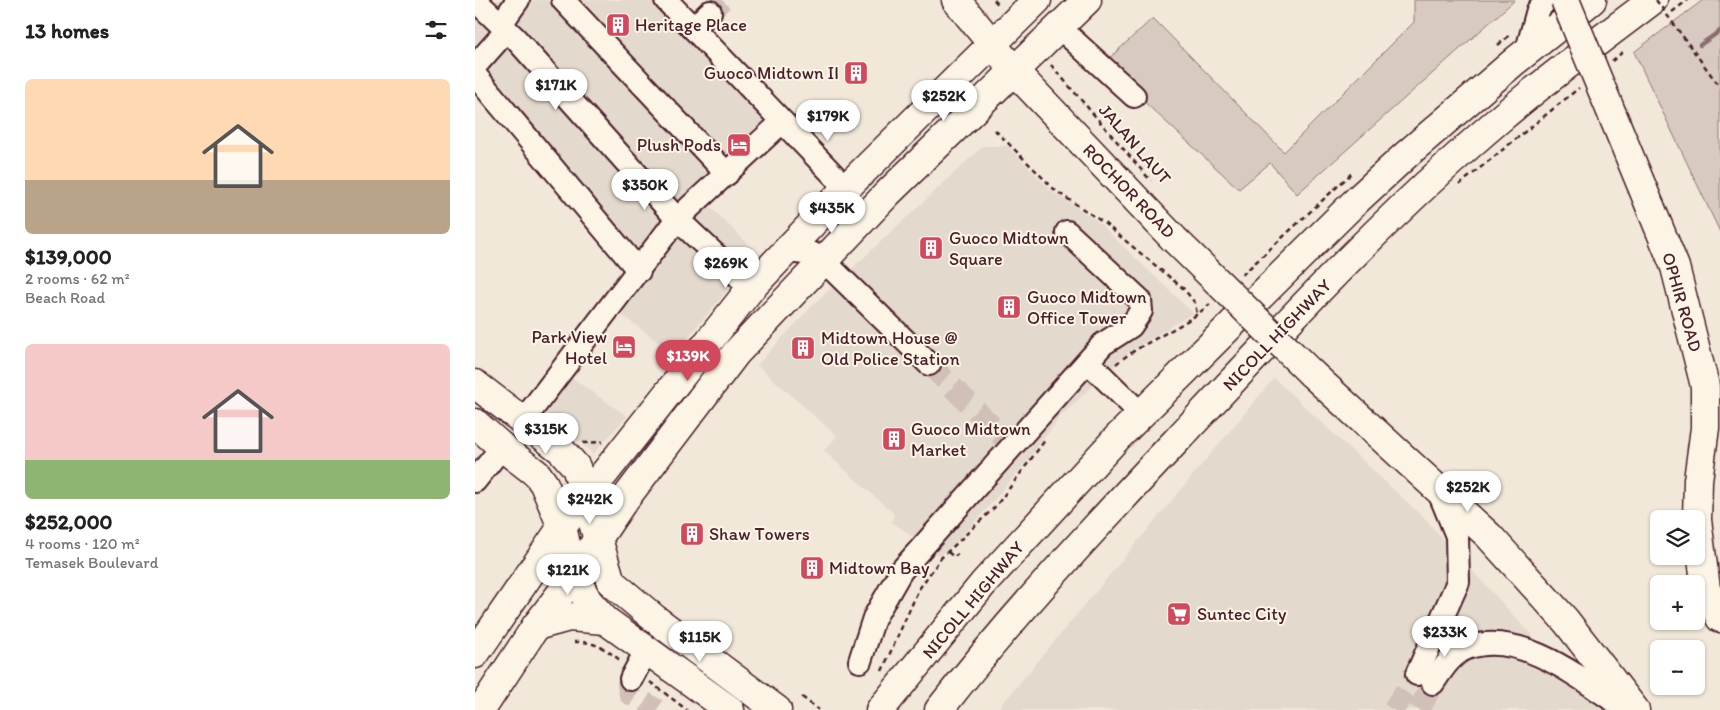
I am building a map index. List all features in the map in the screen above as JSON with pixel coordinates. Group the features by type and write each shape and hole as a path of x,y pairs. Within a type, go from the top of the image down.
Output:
{"main road":[{"name":"ROCHOR ROAD","path":"956,0 1015,72 1174,239 1311,373 1489,536 1567,620 1635,710"},
{"path":"475,384 561,450 604,464 615,447 751,288 845,188 1037,0"},
{"path":"481,710 536,626 596,540 736,353 888,192 1015,72 1087,0"},
{"name":"OPHIR ROAD","path":"1565,0 1675,266 1705,386 1706,410 1698,480 1697,520 1706,589 1720,618"},
{"name":"NICOLL HIGHWAY","path":"880,710 983,584 1141,414 1355,202 1460,106 1527,50 1592,0"},
{"name":"NICOLL HIGHWAY","path":"939,710 989,648 1077,546 1339,270 1498,120 1547,79 1655,0"},
{"path":"475,423 537,474 549,495 562,527 573,574 588,601 605,620 730,710"},
{"path":"475,654 562,527 585,497 615,447"},
{"path":"578,455 585,497 596,540 611,582 628,598 777,710"},
{"path":"536,626 569,617 605,620"}],"street":[{"path":"475,0 504,27 677,219 751,288"},
{"path":"475,66 504,27 518,0"},
{"path":"563,0 727,174"},
{"path":"665,0 845,188"},
{"path":"1527,50 1538,10 1546,0"},
{"path":"693,28 709,12"},
{"path":"1060,28 1134,96"},
{"path":"475,75 639,271"},
{"path":"523,421 677,219 782,122"},
{"path":"860,661 874,618 901,570 1096,368 1103,344 1131,326 1141,311 1139,300 1067,232"},
{"path":"788,250 813,254 823,260 929,364"},
{"path":"1096,368 1141,414"},
{"path":"475,481 502,447"},
{"path":"1439,492 1457,536 1459,582 1425,679 1467,648 1496,644 1521,648 1558,663 1627,710"},
{"path":"631,679 647,651"}],"path":[{"path":"1655,0 1720,87"},
{"name":"JALAN LAUT","path":"1051,65 1155,186"},
{"path":"995,130 1056,191 1104,223 1184,289 1195,303 1197,315"},
{"path":"1239,278 1299,222"},
{"path":"1096,368 1129,353 1197,315 1211,303"},
{"path":"880,677 919,589 948,552 995,506 1046,438"},
{"path":"578,455 604,442 615,447"},
{"path":"948,552 954,557 958,554"},
{"path":"802,697 819,710"}],"shaded area":[{"path":"475,0 659,0 773,125 698,195 758,254 674,354 614,309 566,374 627,416 593,454 538,405 642,264 475,67"},
{"path":"1414,0 1515,0 1297,194 1270,163 1239,189 1103,64 1153,18 1284,152 1414,22"},
{"path":"1703,0 1720,0 1720,232 1634,52"},
{"path":"983,146 1008,146 1053,192 1096,220 1193,313 1128,353 1062,415 1023,466 964,535 940,556 892,522 894,514 824,451 837,436 757,365 814,304"},
{"path":"1274,378 1423,517 1600,710 997,710"}],"waterway":[{"path":"1700,45 1720,31"}],"tunnel":[{"path":"710,12 722,0"},
{"path":"929,364 1012,446"},
{"path":"1393,710 1417,674"},
{"path":"631,679 628,684 630,694 657,710"},
{"path":"1419,710 1433,683"}],"place":[{"name":"Heritage Place","path":"618,25"},
{"name":"Guoco Midtown II","path":"856,73"},
{"name":"Plush Pods","path":"739,145"},
{"name":"Guoco Midtown Square","path":"931,248"},
{"name":"Guoco Midtown Office Tower","path":"1009,307"},
{"name":"Park View Hotel","path":"624,347"},
{"name":"Midtown House @ Old Police Station","path":"803,348"},
{"name":"Guoco Midtown Market","path":"894,439"},
{"name":"Shaw Towers","path":"692,534"},
{"name":"Midtown Bay","path":"812,568"},
{"name":"Suntec City","path":"1179,614"}]}
